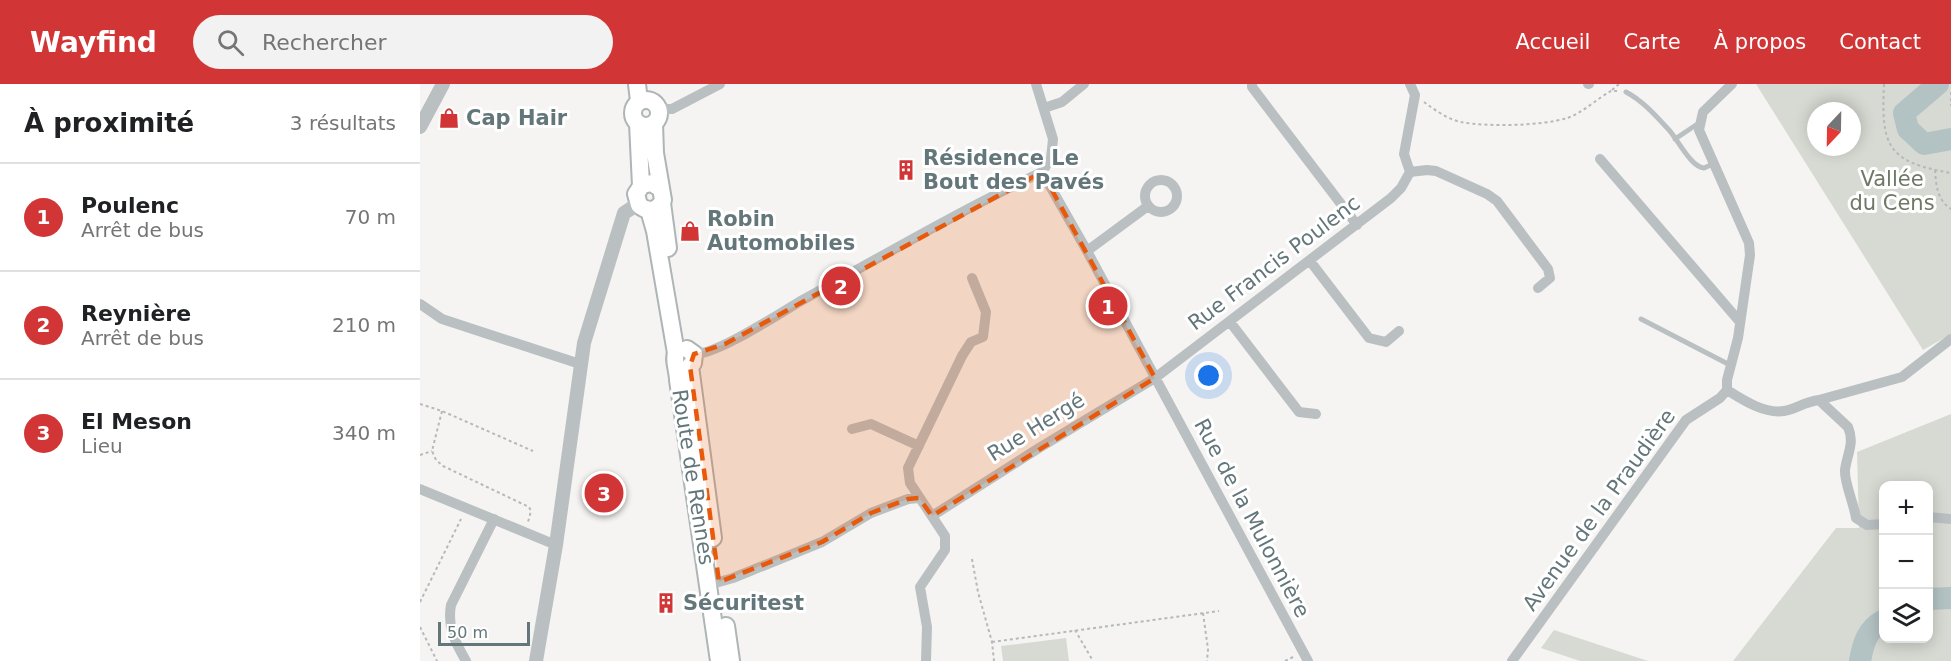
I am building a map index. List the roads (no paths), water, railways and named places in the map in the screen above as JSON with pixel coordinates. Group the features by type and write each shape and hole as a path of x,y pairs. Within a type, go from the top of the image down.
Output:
{"main road":[{"path":"637,84 639,101 635,104 633,112 650,118 641,186 652,183 653,201"},
{"name":"Route de Rennes","path":"650,118 655,153 653,201 685,357 731,661"},
{"name":"Route de Rennes","path":"685,357 678,380 720,661"}],"street":[{"path":"420,127 443,84"},
{"path":"650,118 720,84"},
{"path":"685,357 702,355 725,344 1042,172 1051,158 1053,139 1036,84"},
{"path":"1044,108 1062,102 1083,84"},
{"path":"1252,84 1357,225"},
{"path":"1410,84 1414,95 1404,154 1410,172 1436,171 1487,194 1497,201 1548,269 1550,278 1538,288"},
{"path":"1732,84 1703,112 1700,123 1702,138 1713,165 1749,243 1750,255 1740,322 1726,380 1727,390 1746,402 1773,411 1786,411 1806,401 1819,400 1902,377 1951,339"},
{"path":"1600,159 1740,322"},
{"name":"Rue de la Mulonnière","path":"1042,172 1308,661"},
{"name":"Rue Francis Poulenc","path":"1155,378 1391,198 1410,172"},
{"path":"536,661 556,545 584,343 621,221 628,209 653,201"},
{"path":"1087,251 1148,206"},
{"path":"1310,261 1369,338 1386,342 1399,331"},
{"path":"926,661 927,627 920,587 945,550 945,536 935,514 913,499 909,468 962,356 971,342 983,337 986,312 972,278"},
{"path":"420,304 442,320 580,364"},
{"path":"1230,322 1299,412 1316,414"},
{"name":"Rue Hergé","path":"935,514 1155,378"},
{"name":"Avenue de la Praudière","path":"1512,661 1686,420 1720,398 1727,390"},
{"path":"1819,400 1851,432 1852,446 1844,472 1856,518 1867,525 1879,524"},
{"path":"852,429 871,424 919,446"},
{"path":"420,489 556,545"},
{"path":"719,582 822,542 871,513 913,499"},
{"path":"1933,518 1951,519"},
{"path":"466,661 450,629 451,605 494,519"}],"lane":[{"path":"1626,92 1638,98 1699,168 1713,165"},
{"path":"1676,139 1700,123"},
{"path":"1641,319 1731,365"}],"waterway":[{"path":"1938,84 1904,113 1908,129 1924,144 1951,139"},
{"path":"1933,599 1951,598"},
{"path":"1860,661 1867,638 1879,623"}],"place":[{"name":"Cap Hair","path":"449,118"},
{"name":"Résidence Le Bout des Pavés","path":"906,170"},
{"name":"Robin Automobiles","path":"690,231"},
{"name":"Reynière","path":"841,286"},
{"name":"Poulenc","path":"1108,306"},
{"name":"El Meson","path":"604,493"},
{"name":"Sécuritest","path":"666,603"}],"park label":[{"name":"Vallée du Cens","path":"1892,191"}]}
